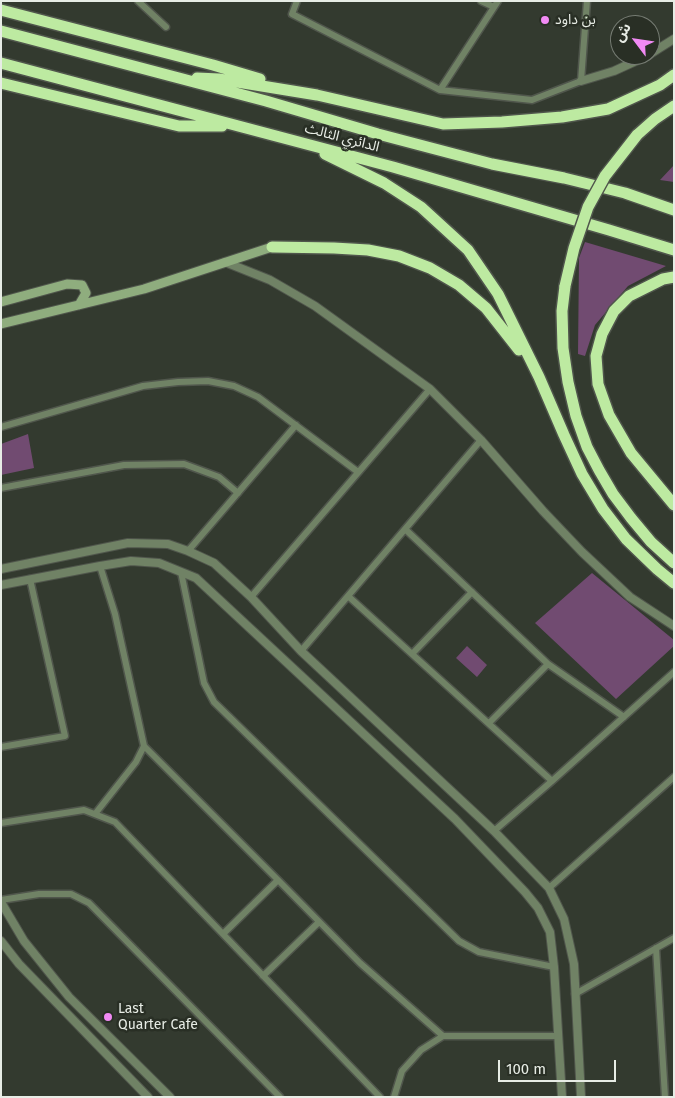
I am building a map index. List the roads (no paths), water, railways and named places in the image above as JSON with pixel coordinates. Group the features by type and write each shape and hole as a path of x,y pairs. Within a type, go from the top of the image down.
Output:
{"highway":[{"path":"1,10 213,65 307,93 443,124 562,117 608,109 660,85 674,75"},
{"name":"الدائري الثالث","path":"1,31 266,101 378,134 492,164 564,178 625,193 674,210"},
{"name":"الدائري الثالث","path":"1,63 394,167 674,250"},
{"path":"178,78 219,79 307,93"},
{"path":"1,83 180,126 238,126"},
{"path":"674,106 637,135 605,176 588,207 574,248 565,286 562,311 563,348 568,382 576,416 587,447 598,470 613,494 651,542 674,563"},
{"path":"300,143 384,183 421,207 468,250 498,294 539,377 582,474 603,509 626,539 657,570 674,583"},
{"path":"272,247 368,250 399,256 430,268 459,285 486,308 511,338 539,377"},
{"path":"674,277 663,279 629,296 614,311 602,334 596,356 598,384 609,415 631,453 674,506"}],"main road":[{"path":"1,324 144,290 272,247"},
{"path":"1,302 67,284 82,285 86,293 79,305"}],"street":[{"path":"138,1 166,27"},
{"path":"297,1 292,14 440,90 532,100 627,65"},
{"path":"440,90 496,4 481,1"},
{"path":"581,81 587,1"},
{"path":"660,48 674,39"},
{"path":"225,262 270,280 315,306 430,389 481,440 543,511 582,552 630,597 674,626"},
{"path":"1,427 143,386 178,382 208,382 234,386 258,397 358,472"},
{"path":"251,597 430,389"},
{"path":"188,551 296,425"},
{"path":"302,651 481,440"},
{"path":"1,488 124,465 184,464 219,477 238,493"},
{"path":"405,529 548,664 624,717"},
{"path":"1,569 128,543 168,544 214,563 251,597 302,651 494,831 549,888 564,919 574,964 581,1097"},
{"path":"1,585 131,561 159,563 196,578 204,585 455,819 538,908 550,932 562,1097"},
{"path":"100,566 115,614 144,746 360,963 443,1036"},
{"path":"181,572 204,683 214,702 459,941 479,952 554,967"},
{"path":"1,747 65,736 30,579"},
{"path":"412,654 472,592"},
{"path":"348,596 552,781"},
{"path":"489,724 548,664"},
{"path":"494,831 674,672"},
{"path":"95,814 136,762 144,746"},
{"path":"549,888 674,777"},
{"path":"1,823 84,810 115,822 380,1097"},
{"path":"223,934 278,880"},
{"path":"170,1097 69,997 24,941 1,901 39,894 71,894 89,903 280,1097"},
{"path":"263,976 319,922"},
{"path":"575,994 674,938"},
{"path":"1,942 19,964 148,1097"},
{"path":"656,948 665,1097"},
{"path":"394,1097 402,1071 421,1050 443,1036 558,1036"}],"place":[{"name":"بن داود","path":"545,20"},
{"name":"Last Quarter Cafe","path":"108,1017"}]}
